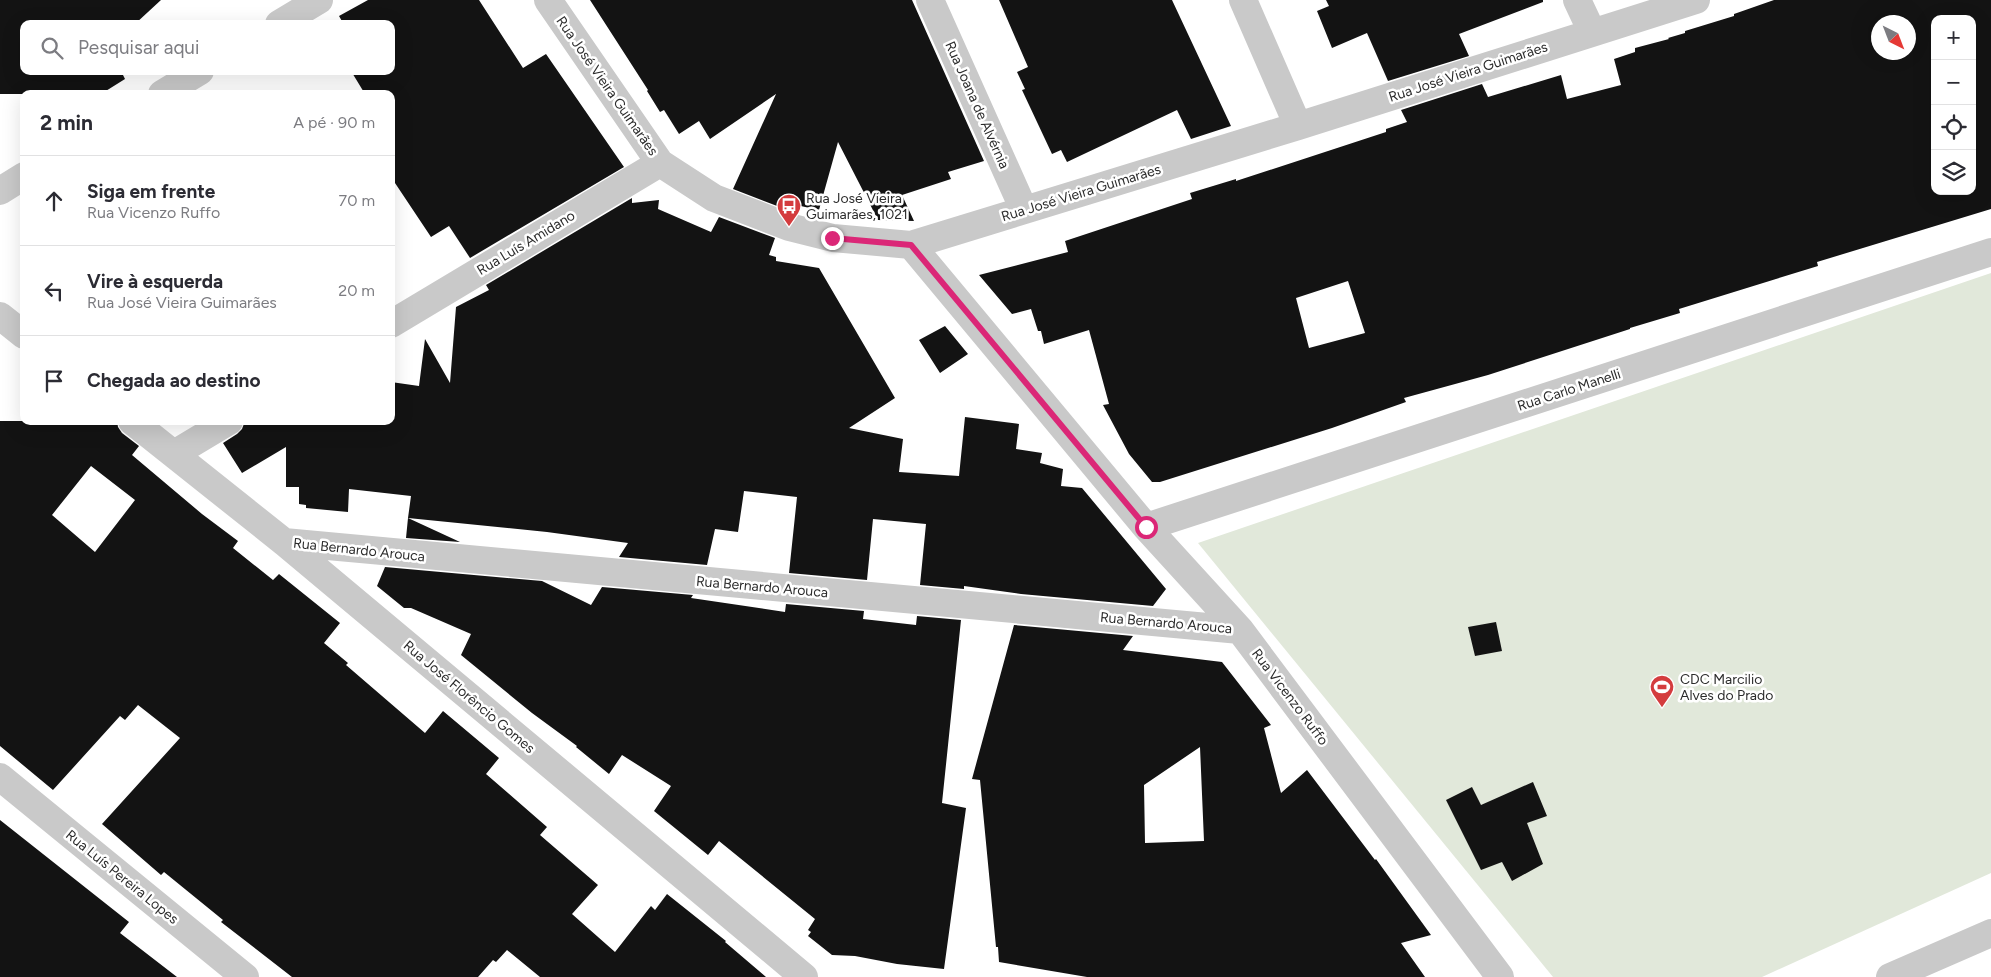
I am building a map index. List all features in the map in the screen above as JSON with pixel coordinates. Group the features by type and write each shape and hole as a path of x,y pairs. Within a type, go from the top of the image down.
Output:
{"street":[{"path":"286,20 319,0"},
{"name":"Rua José Vieira Guimarães","path":"548,0 660,162 714,198 789,227 832,238 911,245 1298,126 1696,0"},
{"name":"Rua Joana de Alvérnia","path":"930,0 1024,210"},
{"path":"1243,0 1298,126"},
{"path":"1577,0 1592,32"},
{"path":"169,90 193,75"},
{"name":"Rua Luís Amidano","path":"395,322 660,162"},
{"path":"0,191 20,178"},
{"name":"Rua Vicenzo Ruffo","path":"911,245 1146,527 1240,630 1500,977"},
{"name":"Rua Carlo Manelli","path":"1146,527 1991,252"},
{"path":"0,316 20,332"},
{"name":"Rua José Florêncio Gomes","path":"137,425 284,542 804,977"},
{"path":"174,454 222,425"},
{"name":"Rua Bernardo Arouca","path":"284,542 1240,630"},
{"name":"Rua Luís Pereira Lopes","path":"0,777 245,977"},
{"path":"1890,977 1943,967 1991,934"}],"shaded area":[{"name":"CDC Marcilio Alves do Prado","path":"1991,273 1991,873 1762,977 1553,977 1198,543"}],"building":[{"path":"0,0 161,0 139,20 20,20 20,75 123,75 125,79 107,90 20,90 20,94 0,94"},
{"path":"368,0 479,0 523,68 546,54 624,167 470,258 449,226 431,237 395,183 395,90 363,90 353,75 395,75 395,20 341,20 339,16"},
{"path":"590,0 912,0 984,161 948,172 951,179 902,195 914,221 878,220 838,142 819,210 787,203 785,209 733,189 776,94 710,139 699,121 679,134 664,110 660,112"},
{"path":"999,0 1172,0 1231,126 1191,139 1177,110 1067,162 1061,150 1052,154 1022,90 1025,89 1017,72 1028,67"},
{"path":"1326,0 1543,0 1543,2 1459,34 1469,56 1388,81 1367,33 1332,48 1317,11 1329,6"},
{"path":"1774,0 1991,0 1991,209 1817,262 1818,266 1679,309 1680,313 1488,375 1404,398 1406,402 1332,428 1160,482 1152,482 1129,454 1103,405 1109,404 1089,330 1044,344 1041,331 1038,331 1031,309 1012,314 979,275 1068,252 1065,241 1192,199 1190,193 1236,179 1236,181 1386,132 1386,129 1407,122 1401,110 1482,84 1488,97 1561,75 1567,99 1621,85 1614,59 1635,52 1635,48 1669,39 1685,33 1685,31 1734,16 1734,14","holes":["1348,281 1365,333 1309,348 1296,298"]},
{"path":"632,198 632,203 659,200 658,209 711,232 719,217 775,238 769,255 776,257 776,261 819,268 895,398 849,428 903,439 899,472 959,476 965,417 1019,424 1016,449 1042,453 1040,463 1063,469 1061,486 1082,488 1166,589 1153,606 1021,594 964,586 964,589 920,585 926,524 873,519 867,580 789,573 797,497 744,491 738,532 715,529 707,565 619,557 628,543 547,532 408,518 411,496 349,489 348,512 306,508 306,505 299,504 299,487 286,487 286,447 242,473 223,443 237,434 244,425 395,425 395,383 419,386 425,339 450,383 456,307 489,290 486,285"},
{"path":"945,326 968,354 940,373 919,340"},
{"path":"0,421 20,421 20,425 118,425 122,433 139,446 132,455 202,514 238,541 233,548 273,580 279,574 340,623 324,643 348,663 346,665 425,733 443,711 499,758 486,774 547,827 540,835 598,885 572,914 615,952 651,906 655,910 667,894 726,941 766,977 540,977 507,950 496,962 493,960 478,977 292,977 221,922 223,920 164,872 161,875 102,824 180,738 138,705 125,720 120,716 53,790 0,746","holes":["91,466 135,500 95,552 52,515"]},
{"path":"408,518 460,542 406,538"},
{"path":"385,567 542,581 591,605 602,587 693,595 691,598 785,612 786,604 864,611 863,619 916,625 917,616 961,620 942,803 966,808 944,969 897,964 855,956 832,955 808,936 811,932 808,930 815,919 719,841 708,855 654,811 671,786 622,755 609,774 577,746 532,713 461,655 471,634 411,608 404,608 377,586"},
{"path":"1496,622 1502,651 1475,656 1468,627"},
{"path":"1014,625 1133,636 1123,650 1222,662 1271,725 1264,728 1281,793 1307,770 1376,859 1431,935 1401,943 1425,977 1087,977 999,962 980,780 972,779","holes":["1200,747 1204,841 1145,843 1144,785"]},
{"path":"1533,782 1547,816 1527,823 1543,864 1512,881 1502,862 1481,870 1446,800 1472,787 1481,805"},
{"path":"0,820 129,922 120,933 177,977 0,977"}],"place":[{"name":"Rua José Vieira Guimarães, 1021","path":"789,227"},
{"name":"CDC Marcilio Alves do Prado","path":"1662,708"}],"route":[{"path":"832,238 911,245 1146,527"}]}
